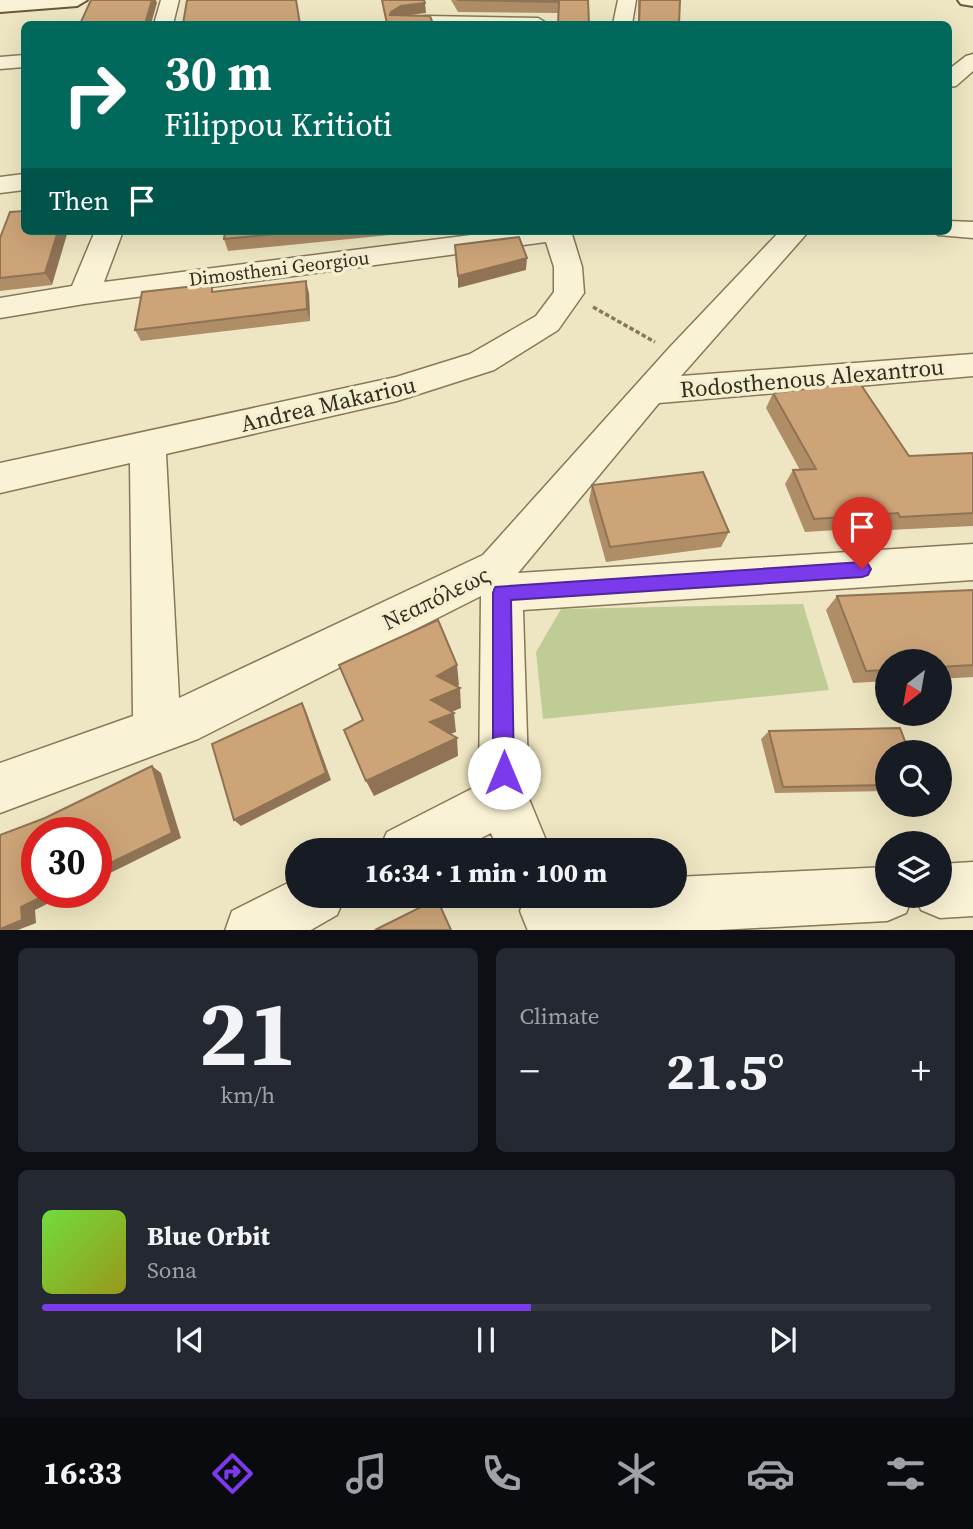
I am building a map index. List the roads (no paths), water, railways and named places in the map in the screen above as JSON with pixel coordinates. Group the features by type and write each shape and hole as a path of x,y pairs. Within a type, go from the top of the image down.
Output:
{"main road":[{"path":"0,6 77,0"}],"street":[{"path":"165,21 170,0"},
{"path":"624,21 627,0"},
{"path":"0,63 21,61"},
{"path":"952,78 972,61"},
{"path":"0,185 21,182"},
{"path":"952,229 973,230"},
{"path":"84,294 107,235"},
{"name":"Dimostheni Georgiou","path":"0,308 84,294 527,235"},
{"name":"Andrea Makariou","path":"0,478 397,389 455,372 512,346 547,323 569,293 568,267 558,235"},
{"name":"Νεαπόλεως","path":"0,788 181,722 500,580 680,356 791,235"},
{"name":"Rodosthenous Alexantrou","path":"651,391 973,365"},
{"path":"148,445 157,731"},
{"path":"519,838 504,799 500,580 973,562"},
{"path":"428,838 504,799"},
{"path":"952,891 973,890"},
{"path":"543,913 875,895"},
{"path":"253,930 295,908"}]}
